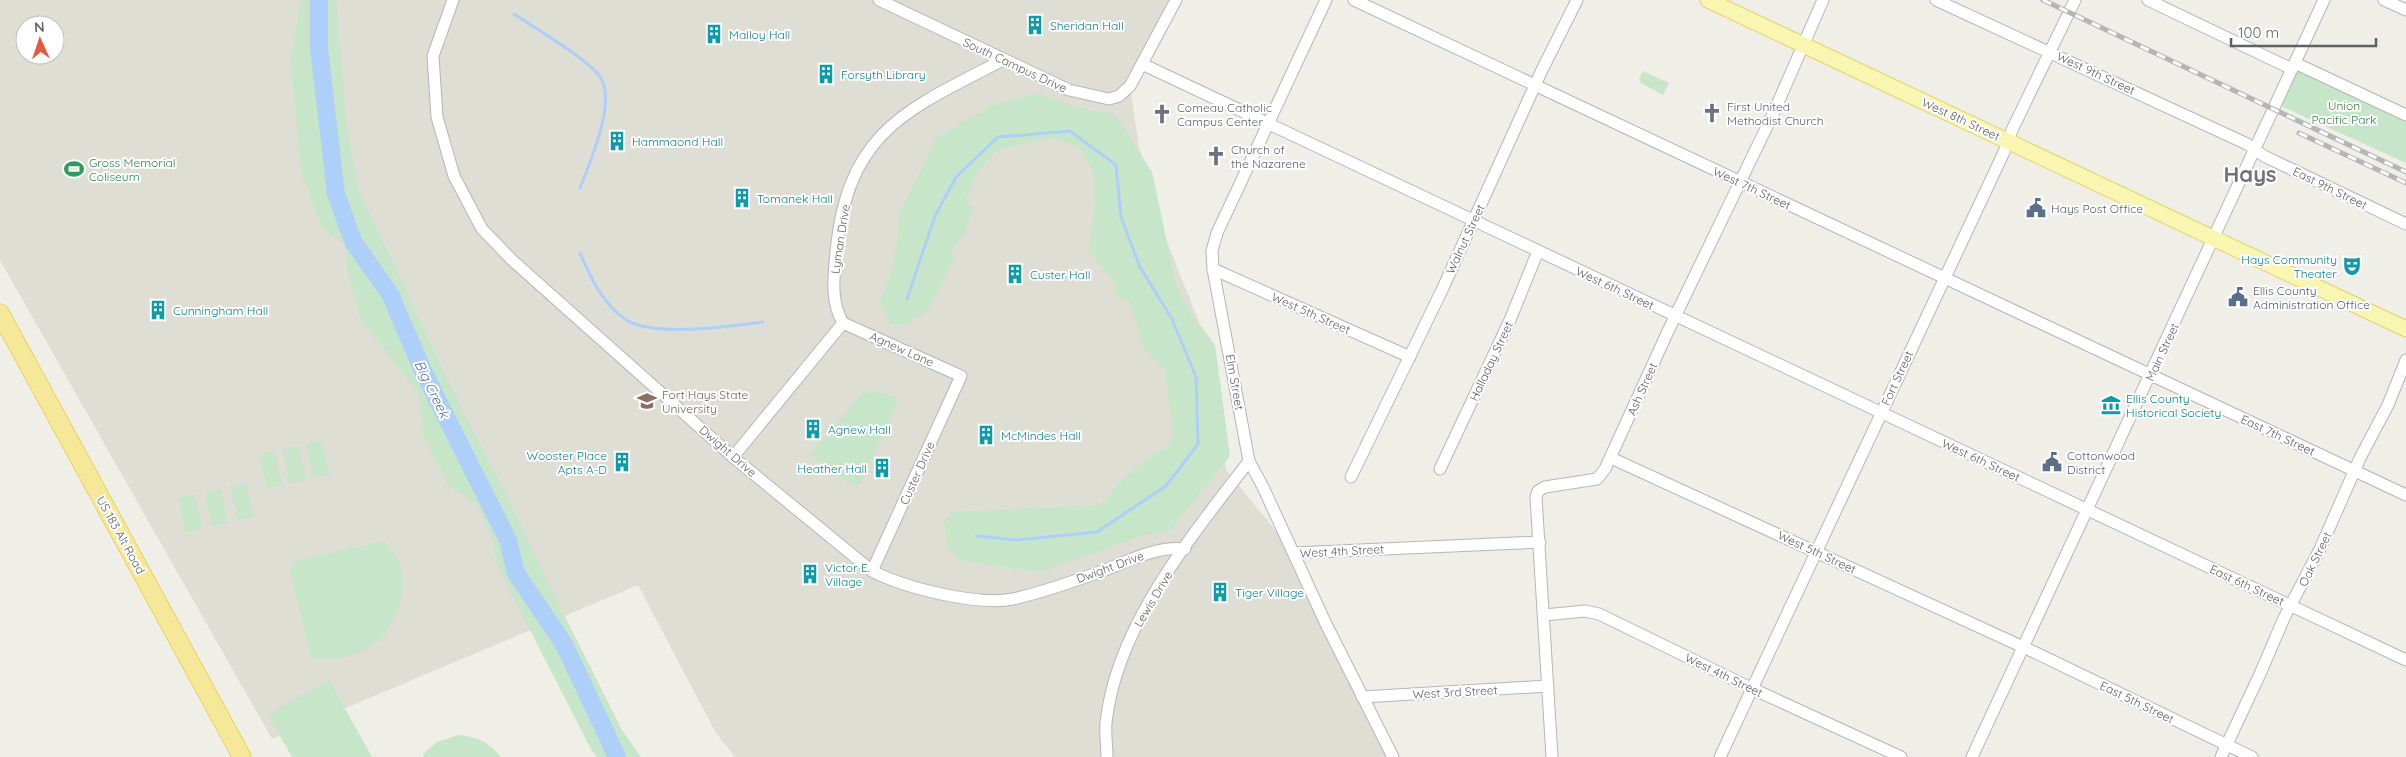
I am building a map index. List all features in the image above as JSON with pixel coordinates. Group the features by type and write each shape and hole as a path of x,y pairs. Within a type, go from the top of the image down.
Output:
{"highway":[{"name":"US 183 Alt Road","path":"0,313 242,757"}],"main road":[{"name":"West 8th Street","path":"1708,0 2406,329"}],"street":[{"name":"Dwight Drive","path":"453,0 433,56 437,117 454,176 482,230 512,260 733,457 872,570 892,581 945,595 1012,599 1075,581 1148,553 1172,547 1185,548"},
{"name":"South Campus Drive","path":"879,0 1069,90 1109,99 1119,96 1130,86 1176,0"},
{"name":"Elm Street","path":"1326,0 1217,233 1212,251 1213,269 1249,462 1362,698 1393,757"},
{"name":"West 7th Street","path":"1354,0 2151,375"},
{"name":"Walnut Street","path":"1351,477 1410,357 1535,85 1577,0"},
{"name":"Ash Street","path":"1552,757 1536,497 1538,491 1545,487 1597,480 1610,458 1675,316 1709,250 1739,181 1773,114 1823,0"},
{"name":"West 9th Street","path":"1936,0 2255,148"},
{"name":"Fort Street","path":"1720,757 1943,277 2049,51 2075,0"},
{"path":"2148,0 2406,115"},
{"name":"Main Street","path":"1972,757 2324,0"},
{"path":"2384,0 2406,10"},
{"name":"Lyman Drive","path":"843,323 837,314 834,293 838,236 843,208 852,181 864,156 881,134 919,104 1003,60"},
{"name":"West 6th Street","path":"1142,64 2088,510"},
{"name":"East 9th Street","path":"2255,148 2264,156 2406,224"},
{"name":"Halladay Street","path":"1440,470 1510,320 1538,251"},
{"name":"West 5th Street","path":"1213,269 1410,357"},
{"path":"733,457 843,323"},
{"name":"Agnew Lane","path":"843,323 961,376"},
{"name":"Oak Street","path":"2221,757 2355,471 2388,405 2406,360"},
{"name":"East 7th Street","path":"2151,375 2406,495"},
{"name":"Custer Drive","path":"872,570 961,376"},
{"name":"West 5th Street","path":"1610,458 2023,647"},
{"name":"Lewis Drive","path":"1107,757 1106,723 1122,657 1137,624 1185,548 1249,462"},
{"name":"East 6th Street","path":"2088,510 2406,660"},
{"name":"West 4th Street","path":"1294,553 1540,542"},
{"name":"West 4th Street","path":"1544,615 1584,612 1600,614 1753,689 1901,757"},
{"name":"East 5th Street","path":"2023,647 2252,757"},
{"name":"West 3rd Street","path":"1362,698 1548,686"}],"shaded area":[{"name":"Fort Hays State University","path":"0,0 1174,0 1130,86 1139,147 1162,229 1203,332 1226,470 1294,553 1391,757 735,757 716,733 638,585 272,739 0,260"}],"green space":[{"path":"301,0 336,0 347,128 358,188 462,410 504,489 535,557 622,730 641,757 597,757 591,749 509,589 495,558 493,541 478,506 449,486 425,441 418,393 360,317 347,269 344,244 322,228 301,171 291,61"},
{"name":"Union Pacific Park","path":"2298,69 2406,119 2406,163 2281,106"},
{"path":"1643,71 1669,83 1663,95 1641,83 1639,79"},
{"path":"1037,94 1091,111 1111,113 1119,120 1152,172 1175,279 1185,305 1215,345 1230,456 1169,532 1142,536 1040,572 962,561 947,547 944,520 955,512 1101,505 1122,480 1149,457 1167,448 1173,436 1165,369 1145,350 1129,302 1116,297 1116,283 1088,251 1095,207 1093,170 1079,147 1052,138 999,149 977,172 965,201 973,207 965,233 952,249 954,259 928,311 905,325 891,324 879,303 894,265 900,213 936,138 990,106"},
{"path":"877,391 899,399 861,483 853,486 809,455 862,394"},
{"path":"322,441 329,474 313,478 306,444"},
{"path":"299,446 306,480 290,484 283,450"},
{"path":"275,451 283,485 267,488 259,455"},
{"path":"246,483 254,517 238,520 230,487"},
{"path":"221,489 228,523 212,526 205,492"},
{"path":"195,495 202,528 186,532 179,498"},
{"path":"384,541 398,560 402,574 400,602 389,628 369,648 357,654 334,658 311,657 290,570 297,560"},
{"path":"329,680 372,757 292,757 268,714"},
{"path":"458,735 482,741 501,757 424,757 423,754 437,742"}],"waterway":[{"name":"Big Creek","path":"319,0 319,48 336,194 354,243 390,294 423,371 508,540 516,573 565,646 617,757"},
{"path":"514,14 574,54 601,78 605,89 604,117 595,149 580,188"},
{"path":"907,299 935,216 956,177 998,137 1070,131 1116,165 1121,217 1140,267 1172,319 1196,377 1198,444 1166,486 1097,532 1017,540 976,536"},
{"path":"580,253 593,281 604,298 617,313 637,325 653,328 692,329 763,322"}],"railway":[{"path":"2043,0 2406,172"},
{"path":"2299,133 2406,183"}],"place":[{"name":"Sheridan Hall","path":"1035,25"},
{"name":"Malloy Hall","path":"714,34"},
{"name":"Forsyth Library","path":"826,74"},
{"name":"First United Methodist Church","path":"1712,113"},
{"name":"Comeau Catholic Campus Center","path":"1162,114"},
{"name":"Hammaond Hall","path":"617,141"},
{"name":"Church of the Nazarene","path":"1216,156"},
{"name":"Gross Memorial Coliseum","path":"74,169"},
{"name":"Tomanek Hall","path":"742,198"},
{"name":"Hays Post Office","path":"2036,208"},
{"name":"Hays Community Theater","path":"2352,266"},
{"name":"Custer Hall","path":"1015,274"},
{"name":"Ellis County Administration Office","path":"2238,297"},
{"name":"Cunningham Hall","path":"158,310"},
{"name":"Fort Hays State University","path":"647,401"},
{"name":"Ellis County Historical Society","path":"2111,405"},
{"name":"Agnew Hall","path":"813,429"},
{"name":"McMindes Hall","path":"986,435"},
{"name":"Wooster Place Apts A-D","path":"622,462"},
{"name":"Cottonwood District","path":"2052,462"},
{"name":"Heather Hall","path":"882,468"},
{"name":"Victor E. Village","path":"810,574"},
{"name":"Tiger Village","path":"1220,592"}],"district":[{"name":"Hays","path":"2250,174"}]}
